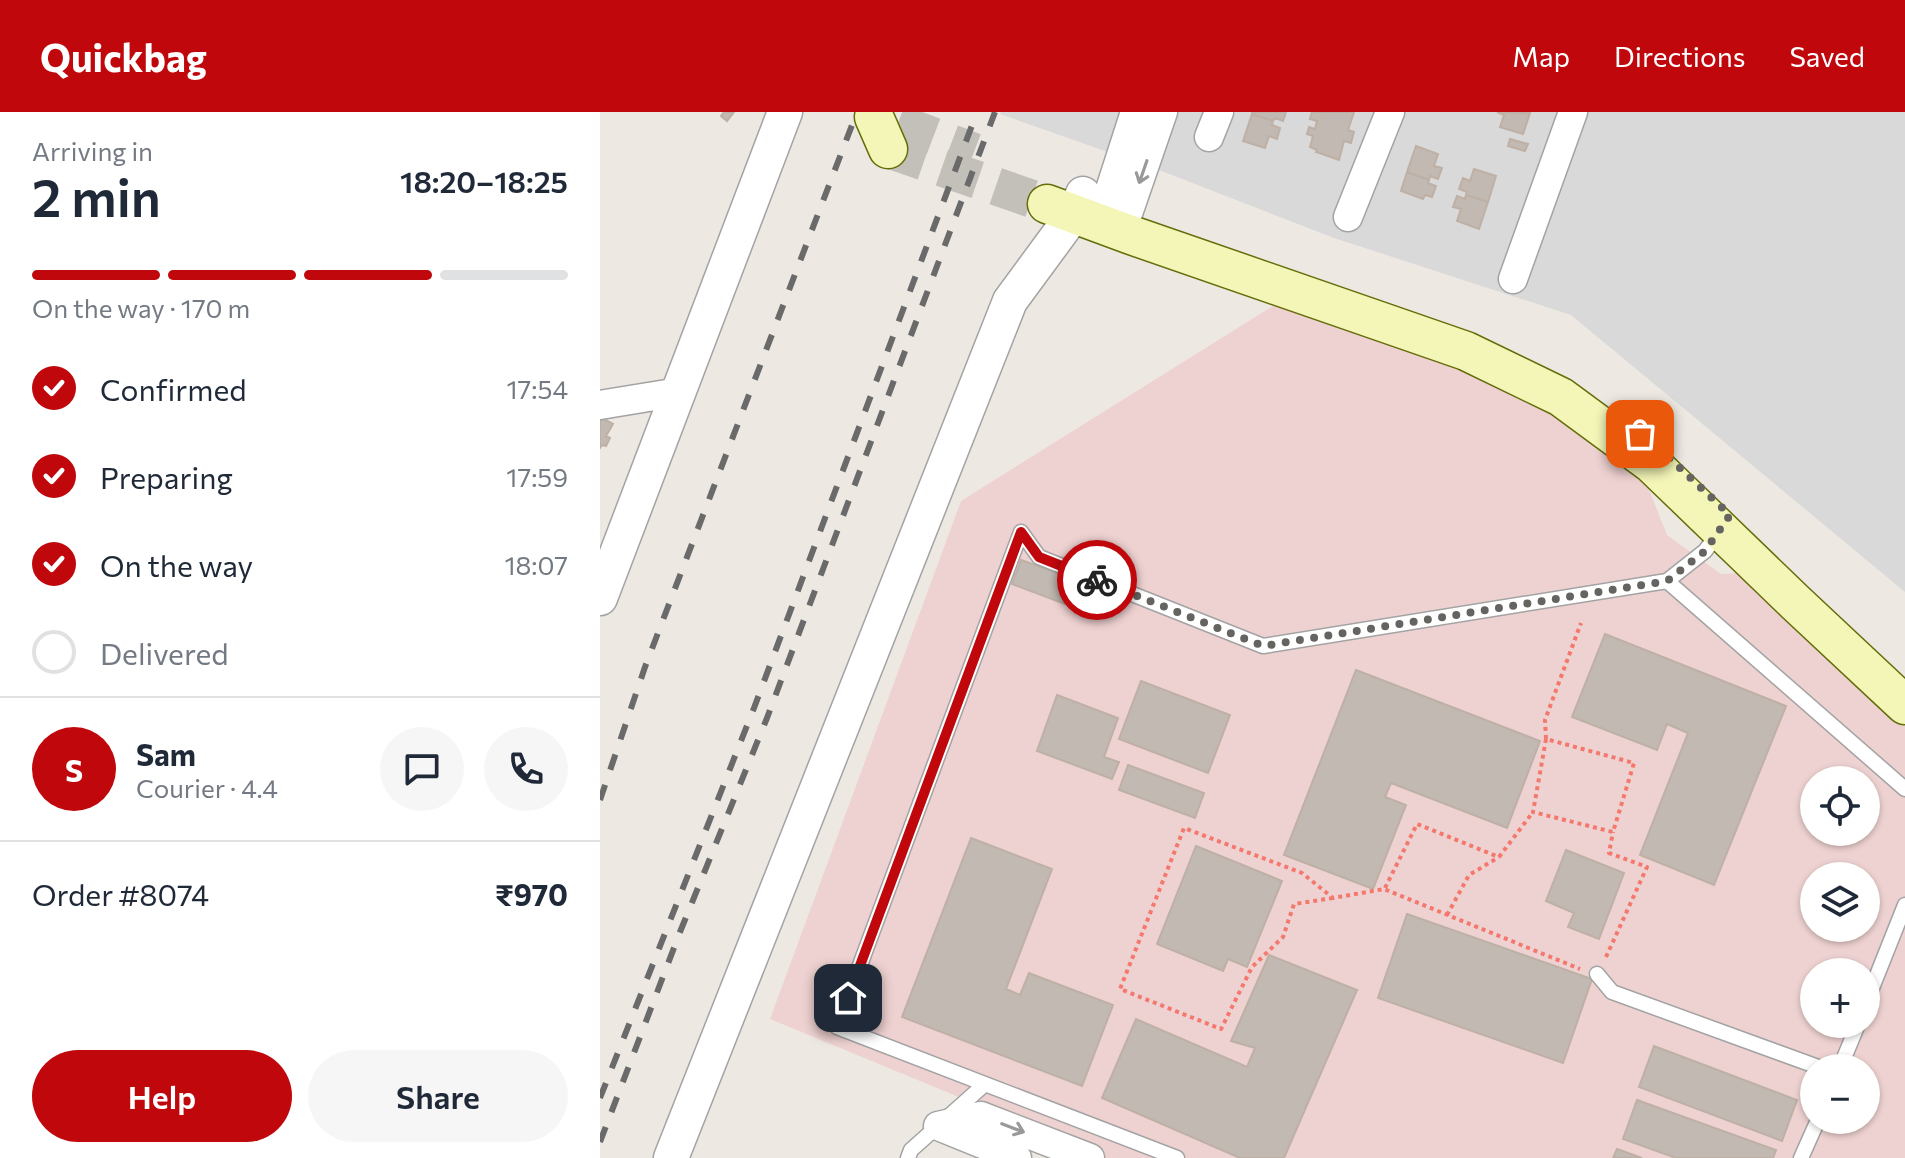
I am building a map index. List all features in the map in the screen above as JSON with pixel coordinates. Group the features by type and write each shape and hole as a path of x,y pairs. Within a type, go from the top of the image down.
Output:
{"main road":[{"path":"1088,206 1466,351 1561,397 1725,523 1905,680"},
{"path":"1725,523 1905,705"}],"street":[{"path":"600,598 785,112"},
{"path":"1088,206 1135,112"},
{"path":"671,1158 1010,301 1163,112"},
{"path":"1348,217 1390,112"},
{"path":"1513,279 1573,112"},
{"path":"600,405 679,392"},
{"path":"938,1126 981,1116 1090,1158"},
{"path":"938,1126 1017,1158"}],"lane":[{"path":"1177,1158 837,1027 1021,532 1039,557 1263,646 1667,581 1705,551 1725,523"},
{"path":"1667,581 1905,789"},
{"path":"1880,968 1905,905"},
{"path":"1597,974 1612,992 1800,1060"},
{"path":"908,1158 911,1150 985,1084"},
{"path":"1801,1158 1812,1134"}],"path":[{"path":"1447,915 1469,875 1499,857 1533,812 1546,739 1545,720 1581,623"},
{"path":"1333,898 1302,873 1184,828 1120,989 1221,1029 1252,967 1283,937 1294,904 1333,898 1384,889 1570,967 1597,974 1647,867 1609,853 1634,763 1546,739"},
{"path":"1533,812 1613,832"},
{"path":"1384,889 1417,824 1499,857"}],"shaded area":[{"path":"1001,112 1905,112 1905,592 1571,315 1334,238"},
{"path":"1292,294 1516,385 1641,469 1667,535 1721,574 1756,572 1905,719 1905,1158 1106,1158 770,1019 961,501"}],"building":[{"path":"724,112 734,112 727,121 721,116"},
{"path":"1252,112 1286,112 1283,121 1275,118 1273,121"},
{"path":"1312,112 1354,112 1348,130 1354,132 1351,143 1344,141 1339,160 1310,147 1313,136 1307,134 1309,127 1315,129 1317,121 1310,119"},
{"path":"1497,112 1530,113 1523,134 1500,127 1504,115"},
{"path":"1252,114 1273,121 1272,125 1280,128 1277,139 1269,136 1265,148 1243,141"},
{"path":"1510,139 1528,144 1525,151 1508,146"},
{"path":"1416,146 1438,154 1434,166 1442,168 1438,179 1430,176 1429,180 1407,172"},
{"path":"1474,169 1496,176 1488,202 1466,195 1467,192 1459,189 1463,178 1470,181"},
{"path":"1407,172 1436,186 1432,197 1425,195 1423,199 1401,191"},
{"path":"1466,195 1488,202 1479,229 1457,221 1461,209 1453,207 1457,196 1465,199"},
{"path":"600,417 613,424 606,436 610,438 606,446 600,448"},
{"path":"1021,560 1109,592 1099,617 1012,584"},
{"path":"1605,634 1786,706 1714,885 1640,855 1688,733 1667,724 1657,750 1572,717"},
{"path":"1356,670 1540,741 1507,828 1391,783 1385,797 1406,805 1373,889 1284,855"},
{"path":"1141,681 1230,715 1208,773 1119,739"},
{"path":"1057,695 1118,718 1104,757 1119,762 1112,779 1037,751"},
{"path":"1128,765 1204,793 1195,818 1119,790"},
{"path":"971,838 1052,869 1006,989 1020,995 1029,973 1113,1005 1082,1086 902,1017"},
{"path":"1196,846 1282,881 1247,967 1228,959 1223,971 1157,944"},
{"path":"1566,850 1624,873 1599,939 1568,927 1574,913 1546,901"},
{"path":"1407,914 1592,979 1563,1063 1378,998"},
{"path":"1269,955 1357,990 1284,1158 1240,1158 1102,1098 1136,1019 1247,1067 1255,1048 1231,1041"},
{"path":"1654,1046 1797,1100 1782,1141 1639,1087"},
{"path":"1637,1100 1776,1150 1773,1158 1676,1158 1623,1139"},
{"path":"1617,1149 1642,1158 1613,1158"}],"tunnel":[{"path":"898,123 974,152"},
{"path":"888,149 1047,204"}],"railway":[{"path":"600,800 645,667 857,112"},
{"path":"600,1098 754,708 977,112"},
{"path":"600,1142 680,932 767,718 995,112"}],"way so far":[{"path":"1097,580 1263,646 1667,581 1705,551 1730,515 1640,434"}],"route":[{"path":"848,998 1021,532 1039,557 1097,580"}]}
